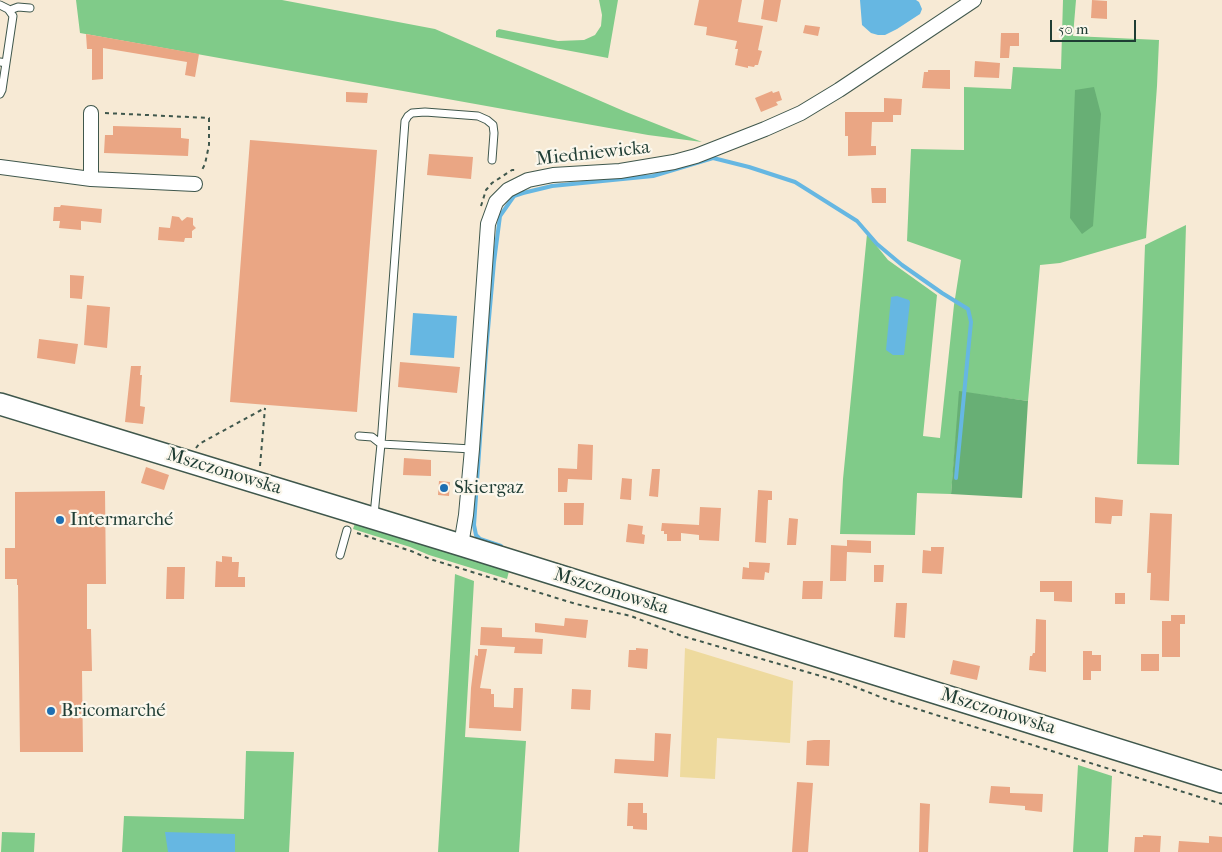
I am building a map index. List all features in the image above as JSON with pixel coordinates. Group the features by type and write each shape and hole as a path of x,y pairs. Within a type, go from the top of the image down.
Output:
{"main road":[{"name":"Mszczonowska","path":"0,404 1222,782"}],"street":[{"name":"Miedniewicka","path":"460,545 466,515 472,449 488,224 496,202 508,190 528,180 553,175 651,167 696,156 765,129 802,113 974,0"},
{"path":"91,112 91,179"},
{"path":"0,166 91,179 195,184"}],"lane":[{"path":"0,5 10,10 18,7 30,8"},
{"path":"0,94 2,90 3,62 12,17 10,10"},
{"path":"374,519 405,121 412,113 424,112 478,116 487,120 493,125 494,132 492,160"},
{"path":"359,436 372,437 381,444 472,449"},
{"path":"340,555 347,530"}],"path":[{"path":"91,112 208,118 208,145 205,164 195,184"},
{"path":"492,183 512,170 520,170"},
{"path":"196,449 199,444 265,408 260,468"},
{"path":"347,530 404,548 430,559 576,604 631,616 682,636 828,678 888,700 1222,804"}],"green space":[{"path":"76,0 282,0 435,29 626,112 702,142 648,135 80,33"},
{"path":"599,0 618,0 608,58 496,37 496,31 499,29 558,41 584,40 595,35 601,26 602,15"},
{"path":"1063,0 1076,0 1073,36 1159,40 1146,238 1060,263 1040,265 1028,401 960,392 951,494 917,493 915,535 840,534 843,479 867,234 888,260 937,295 923,436 940,438 954,305 961,260 907,241 911,149 964,150 964,87 1011,89 1013,67 1061,69"},
{"path":"1094,87 1101,114 1093,226 1082,234 1070,218 1075,90"},
{"path":"1186,225 1179,465 1137,464 1145,245"},
{"path":"959,391 1028,401 1022,498 951,494"},
{"path":"356,520 509,571 507,579 353,529"},
{"path":"455,574 474,581 465,737 526,741 519,852 438,852"},
{"path":"246,751 294,752 289,852 122,852 124,816 244,819"},
{"path":"1078,765 1112,776 1108,852 1073,852"},
{"path":"2,832 35,833 34,852 1,852"}],"sand":[{"path":"685,648 793,681 790,743 717,738 715,779 680,777"}],"water":[{"path":"860,0 916,0 922,9 920,14 897,29 885,35 878,35 871,33 862,25"},
{"path":"897,296 910,302 904,355 893,355 886,350 891,297"},
{"path":"413,313 457,316 454,358 410,355"},
{"path":"165,832 235,834 235,852 168,852"}],"building":[{"path":"699,0 742,0 738,22 763,26 758,50 762,51 758,65 754,67 748,66 748,68 735,65 738,49 735,49 737,41 706,35 707,27 694,25"},
{"path":"764,0 781,0 777,22 761,19"},
{"path":"1092,0 1107,1 1107,19 1091,18"},
{"path":"805,25 820,27 818,36 803,33"},
{"path":"1001,33 1019,33 1019,46 1010,46 1009,58 1000,58"},
{"path":"86,34 199,54 195,77 185,75 187,62 103,48 103,79 92,80 92,49 87,49"},
{"path":"975,61 1000,63 999,78 974,77"},
{"path":"928,70 950,70 950,89 922,88 924,72 928,72"},
{"path":"772,91 773,93 779,91 782,100 776,102 778,105 761,112 755,98"},
{"path":"346,92 368,93 367,103 346,102"},
{"path":"884,98 902,99 901,115 893,115 893,122 872,122 871,146 876,146 876,155 848,156 848,136 845,136 845,112 884,112"},
{"path":"113,126 181,128 181,138 189,139 188,156 104,153 105,135 113,135"},
{"path":"250,140 377,150 357,412 230,402"},
{"path":"429,154 473,157 471,179 427,175"},
{"path":"871,188 886,188 886,203 872,203"},
{"path":"61,205 102,209 101,223 81,221 81,230 59,228 60,221 53,221 54,207 60,207"},
{"path":"172,216 179,217 182,221 187,217 193,218 193,225 196,228 192,231 192,238 185,238 184,242 158,240 159,227 170,228"},
{"path":"70,275 84,276 82,299 70,298"},
{"path":"87,305 110,307 107,348 84,345"},
{"path":"39,339 78,344 75,364 37,358"},
{"path":"400,362 460,367 457,393 398,387"},
{"path":"131,366 141,366 140,406 145,407 143,424 125,422"},
{"path":"578,444 593,445 592,480 568,479 567,492 558,492 558,468 577,469"},
{"path":"404,458 431,460 431,476 403,475"},
{"path":"146,467 169,475 164,490 141,483"},
{"path":"652,469 660,469 658,497 649,496"},
{"path":"622,478 632,479 631,500 620,499"},
{"name":"Skiergaz","path":"439,481 450,482 449,496 438,495"},
{"path":"758,490 772,491 772,500 768,500 766,543 755,542"},
{"path":"105,491 106,584 87,584 87,629 91,629 92,671 82,671 83,752 20,752 18,585 17,579 5,579 5,548 15,548 15,492"},
{"path":"1095,497 1123,500 1122,516 1112,516 1111,524 1095,523"},
{"path":"564,503 584,503 583,525 564,525"},
{"path":"700,507 721,508 719,541 699,540 699,535 681,533 681,541 667,541 667,534 661,531 662,523 699,525"},
{"path":"1150,513 1172,514 1169,601 1150,600 1151,573 1147,573"},
{"path":"789,518 798,519 796,545 787,545"},
{"path":"628,524 643,526 644,544 626,542"},
{"path":"847,540 871,541 871,553 847,552 846,581 830,581 831,545 847,546"},
{"path":"931,547 944,547 942,574 922,573 923,550 931,551"},
{"path":"222,556 232,557 232,562 239,562 238,577 245,577 245,587 215,587 216,561 222,562"},
{"path":"749,562 770,563 769,573 765,572 764,580 742,579 743,567 749,568"},
{"path":"874,565 884,565 883,582 874,582"},
{"path":"167,567 185,567 184,599 166,599"},
{"path":"803,581 823,581 822,599 802,599"},
{"path":"1040,581 1072,581 1072,602 1054,601 1054,592 1040,592"},
{"path":"1115,593 1125,593 1125,604 1115,604"},
{"path":"896,603 907,603 905,638 894,637"},
{"path":"1171,615 1185,615 1185,624 1180,624 1180,657 1162,657 1162,621 1171,621"},
{"path":"565,618 588,620 586,638 535,632 535,623 564,626"},
{"path":"1036,619 1046,620 1046,672 1029,670 1030,656 1035,653"},
{"path":"481,627 502,628 502,637 543,639 542,654 514,653 515,647 480,645"},
{"path":"636,648 648,649 647,669 628,667 629,650 636,650"},
{"path":"478,649 487,649 480,688 491,689 491,694 494,694 494,707 513,708 514,688 523,688 521,731 469,728 471,688 475,655 478,656"},
{"path":"1083,651 1092,651 1092,655 1101,655 1101,671 1091,671 1091,680 1083,680"},
{"path":"1141,654 1159,654 1159,671 1141,671"},
{"path":"953,660 980,666 977,680 950,674"},
{"path":"572,689 591,690 590,710 571,709"},
{"path":"655,733 671,734 668,777 614,773 615,759 654,761"},
{"path":"830,740 829,766 806,765 807,741"},
{"path":"797,782 813,783 808,852 792,852"},
{"path":"991,786 1010,787 1010,793 1043,794 1042,812 1025,810 1025,806 989,803"},
{"path":"628,803 643,803 643,813 647,813 647,830 633,829 633,826 627,826"},
{"path":"920,803 930,804 928,852 919,852"},
{"path":"1143,835 1161,836 1160,852 1134,852 1135,837 1143,837"},
{"path":"1209,836 1222,837 1222,852 1178,852 1179,841 1209,843"}],"waterway":[{"path":"501,546 480,539 476,535 474,525 486,352 500,216 514,196 523,193 552,186 653,176 713,158 795,182 857,221 877,244 902,265 968,309 971,322 956,478"}],"place":[{"name":"Skiergaz","path":"444,488"},
{"name":"Intermarché","path":"60,520"},
{"name":"Bricomarché","path":"51,711"}]}
